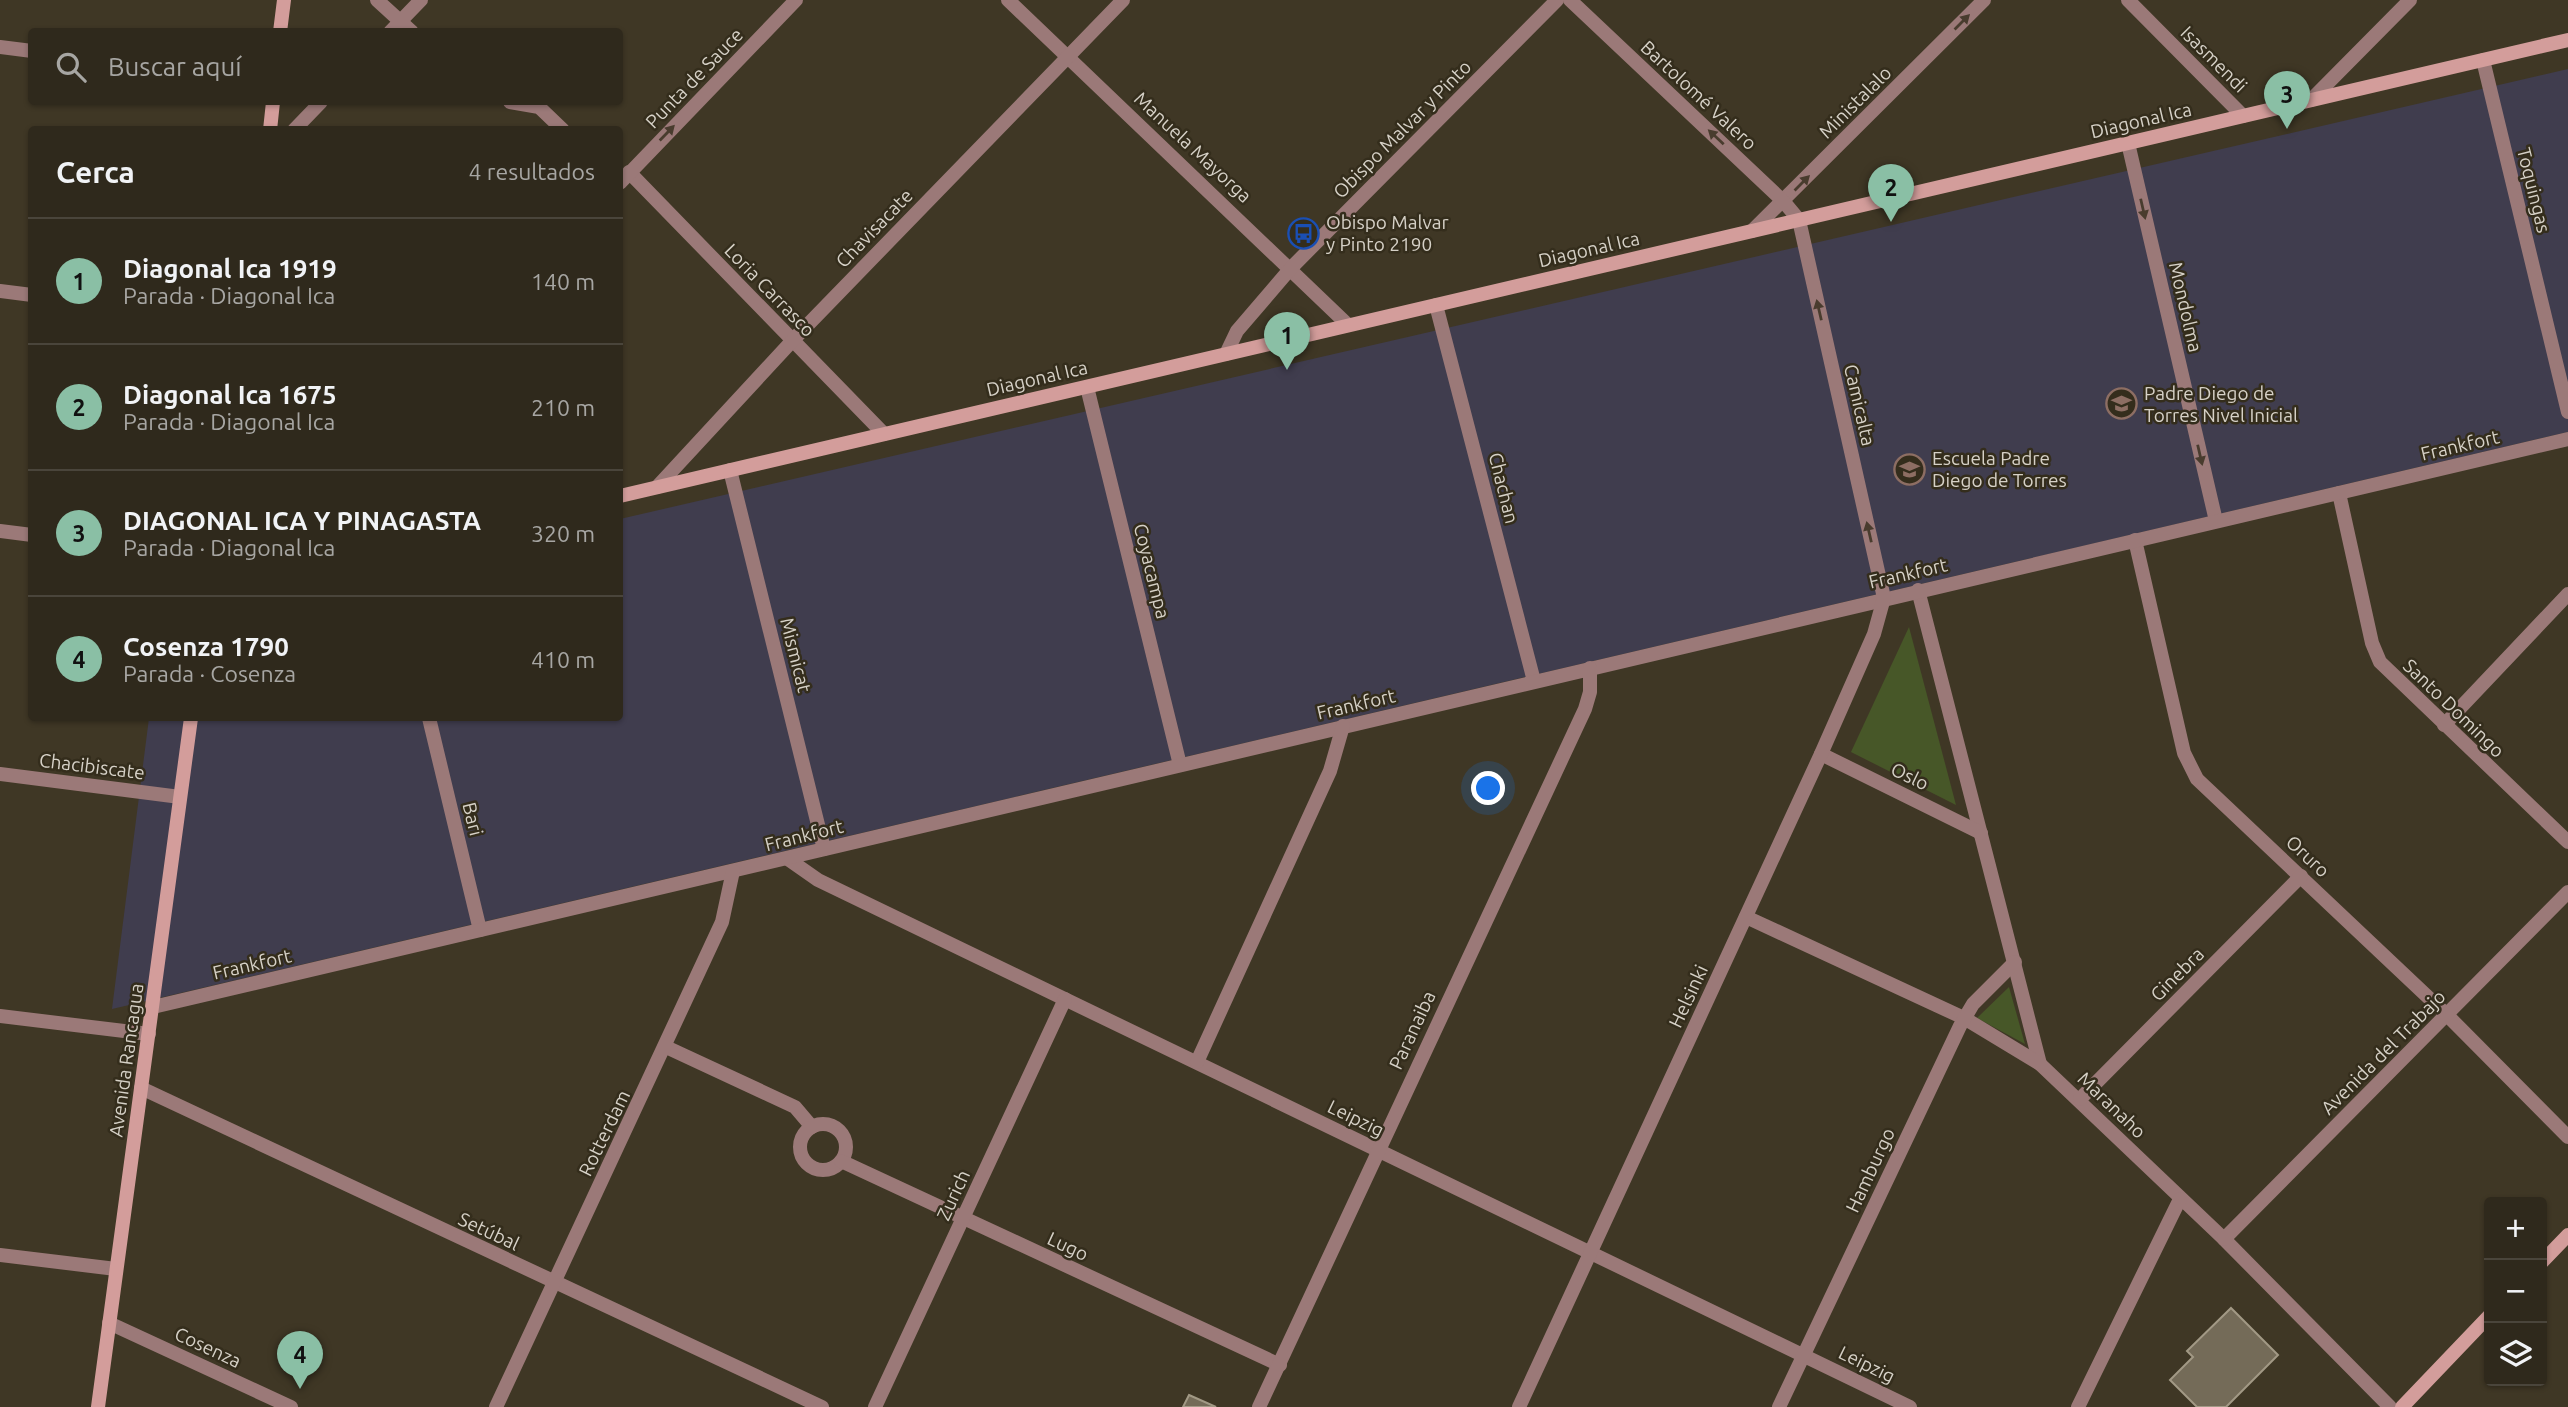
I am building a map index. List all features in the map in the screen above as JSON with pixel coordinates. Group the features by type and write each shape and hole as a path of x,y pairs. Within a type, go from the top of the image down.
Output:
{"main road":[{"path":"281,28 284,0"},
{"name":"Diagonal Ica","path":"623,495 2568,40"},
{"path":"270,126 273,105"},
{"name":"Avenida Rancagua","path":"98,1407 191,721"},
{"path":"2544,1260 2568,1234"},
{"path":"2402,1407 2484,1321"}],"street":[{"path":"377,0 408,28"},
{"path":"393,28 421,0"},
{"name":"Punta de Sauce","path":"623,178 796,0"},
{"name":"Manuela Mayorga","path":"1008,0 1348,325"},
{"name":"Chavisacate","path":"657,487 793,340 1123,0"},
{"name":"Obispo Malvar y Pinto","path":"1226,354 1237,331 1291,268 1558,0"},
{"name":"Bartolomé Valero","path":"1570,0 1784,202 1798,220"},
{"name":"Ministalalo","path":"1752,230 1784,202 1984,0"},
{"name":"Isasmendi","path":"2128,0 2243,116"},
{"path":"2311,100 2410,0"},
{"path":"0,47 28,50"},
{"name":"Toquingas","path":"2483,60 2568,412"},
{"path":"298,126 318,105"},
{"path":"527,105 539,107 559,126"},
{"name":"Mondolma","path":"2128,143 2216,522"},
{"name":"Loria Carrasco","path":"623,180 793,340 884,434"},
{"name":"Camicalta","path":"1798,220 1884,598"},
{"path":"0,291 28,294"},
{"name":"Chachan","path":"1436,305 1534,681"},
{"name":"Coyacampa","path":"1087,387 1180,765"},
{"name":"Frankfort","path":"153,1007 2568,439"},
{"name":"Mismicat","path":"730,470 824,849"},
{"name":"Santo Domingo","path":"2339,493 2372,643 2380,662 2568,842"},
{"path":"0,531 28,534"},
{"name":"Oruro","path":"2135,540 2190,767 2197,779 2447,1015 2568,1137"},
{"path":"1918,590 2040,1064"},
{"path":"2444,725 2568,594"},
{"name":"Helsinki","path":"1519,1407 1821,754 1874,634 1884,598"},
{"name":"Paranaiba","path":"1259,1407 1585,709 1590,692 1590,668"},
{"name":"Bari","path":"430,721 480,930"},
{"path":"1197,1062 1330,771 1343,726"},
{"name":"Oslo","path":"1821,754 1981,833"},
{"name":"Chacibiscate","path":"0,774 180,797"},
{"name":"Leipzig","path":"788,859 818,880 1910,1407"},
{"name":"Rotterdam","path":"496,1407 722,922 733,871"},
{"name":"Ginebra","path":"2080,1099 2301,876"},
{"name":"Avenida del Trabajo","path":"2224,1239 2568,892"},
{"name":"Maranaho","path":"1746,917 1964,1018 2040,1064 2080,1099 2224,1239 2390,1407"},
{"name":"Hamburgo","path":"1779,1407 1964,1018 1973,1004 2015,962"},
{"name":"Zurich","path":"875,1407 1065,999"},
{"path":"0,1016 149,1034"},
{"path":"666,1047 795,1107 812,1127 827,1125 840,1132 846,1146 841,1161"},
{"name":"Setúbal","path":"141,1088 822,1407"},
{"name":"Lugo","path":"812,1127 802,1138 801,1152 804,1159 822,1170 841,1161 1279,1365"},
{"path":"2078,1407 2180,1199"},
{"path":"0,1255 116,1269"},
{"name":"Cosenza","path":"109,1323 291,1407"}],"shaded area":[{"path":"2568,69 2568,432 112,1009 149,721 623,721 623,518"}],"green space":[{"path":"1909,627 1956,805 1851,752"},
{"path":"2009,987 2025,1044 1977,1018"}],"building":[{"path":"2231,1308 2278,1355 2226,1407 2197,1407 2170,1380 2193,1357 2187,1351"},
{"path":"1189,1395 1216,1407 1183,1407"}],"place":[{"name":"DIAGONAL ICA Y PINAGASTA","path":"2287,129"},
{"name":"Diagonal Ica 1675","path":"1891,222"},
{"name":"Obispo Malvar y Pinto 2190","path":"1303,233"},
{"name":"Diagonal Ica 1919","path":"1287,370"},
{"name":"Padre Diego de Torres Nivel Inicial","path":"2121,404"},
{"name":"Escuela Padre Diego de Torres","path":"1909,469"},
{"name":"Cosenza 1790","path":"300,1389"}]}
